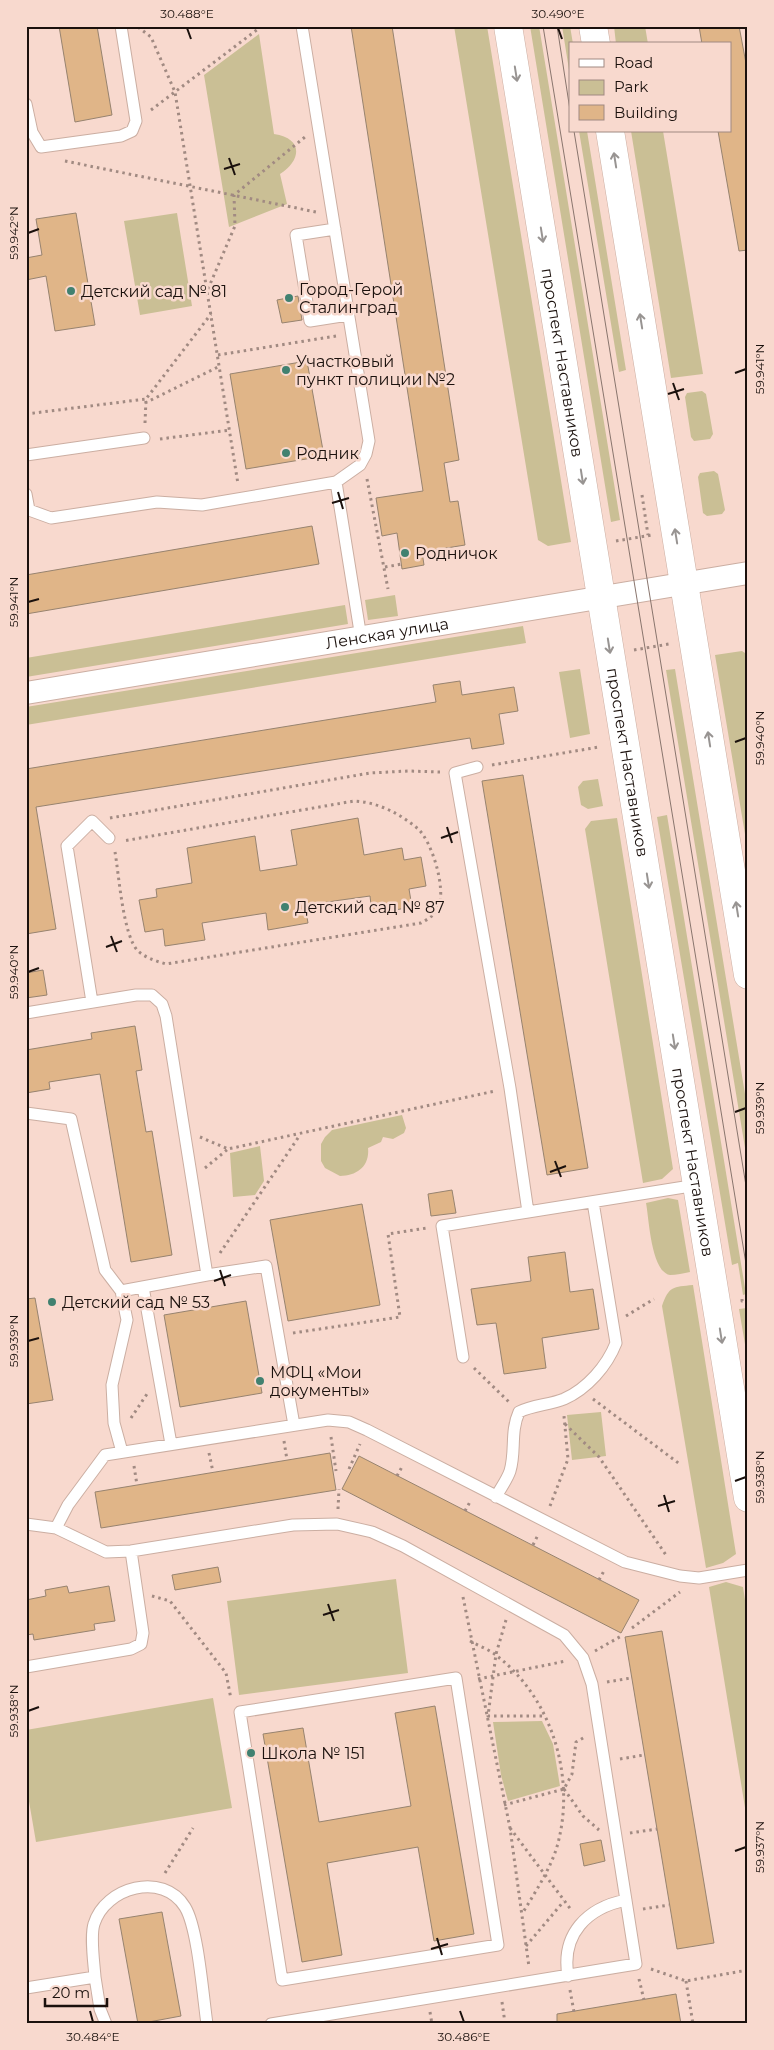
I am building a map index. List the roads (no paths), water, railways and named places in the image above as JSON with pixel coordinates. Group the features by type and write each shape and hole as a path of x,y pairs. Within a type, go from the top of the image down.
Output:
{"main road":[{"name":"проспект Наставников","path":"508,26 748,1498"},
{"path":"593,26 596,42"},
{"path":"610,132 748,975"}],"street":[{"name":"Ленская улица","path":"26,693 748,573"}],"lane":[{"path":"26,104 32,132 41,147 121,136 132,131 136,121 121,26"},
{"path":"26,494 29,510 51,518 157,502 202,505 336,482 360,465 366,454 369,441 302,26"},
{"path":"335,229 296,235 310,321 348,315"},
{"path":"26,455 144,438"},
{"path":"336,482 361,638"},
{"path":"477,767 455,773 510,1088 528,1212"},
{"path":"92,1002 67,846 92,821 111,840"},
{"path":"26,1014 92,1002 152,995 162,1004 207,1276"},
{"path":"26,1113 71,1119 105,1270 121,1291 127,1320 112,1385 114,1423 122,1452"},
{"path":"463,1358 442,1226 697,1185"},
{"path":"496,1497 509,1472 513,1453 513,1426 519,1412 534,1405 562,1399 580,1390 610,1359 616,1343 593,1202"},
{"path":"121,1291 266,1266 294,1425"},
{"path":"143,1287 171,1444"},
{"path":"56,1528 68,1505 105,1456 328,1420 349,1422 367,1430 625,1562 680,1576 700,1578 748,1570"},
{"path":"26,1524 56,1528 106,1552 131,1551 293,1525 337,1524 372,1532 402,1546 564,1635 583,1658 592,1684 636,1964 271,2024"},
{"path":"26,1667 131,1649 141,1644 143,1633 131,1551"},
{"path":"456,1678 498,1945 282,1980 240,1712 456,1678"},
{"path":"106,2024 100,2009 95,1977 93,1926 98,1912 108,1900 121,1892 156,1886 175,1894 186,1908 192,1928 207,2024"},
{"path":"568,1976 565,1958 570,1942 582,1923 592,1912 609,1904 627,1906"},
{"path":"26,1988 95,1977"}],"tram line":[{"path":"543,26 748,1276"},
{"path":"557,26 569,104"},
{"path":"574,132 748,1198"}],"place":[{"name":"Детский сад № 81","path":"71,291"},
{"name":"Город-Герой Сталинград","path":"289,298"},
{"name":"Участковый пункт полиции №2","path":"286,370"},
{"name":"Родник","path":"286,453"},
{"name":"Родничок","path":"405,553"},
{"name":"Детский сад № 87","path":"285,907"},
{"name":"Детский сад № 53","path":"52,1302"},
{"name":"МФЦ «Мои документы»","path":"260,1381"},
{"name":"Школа № 151","path":"251,1753"}]}
